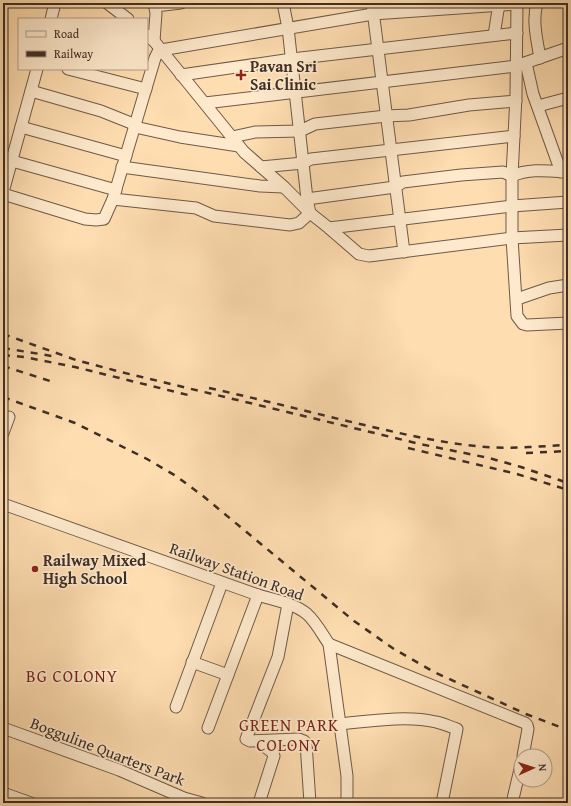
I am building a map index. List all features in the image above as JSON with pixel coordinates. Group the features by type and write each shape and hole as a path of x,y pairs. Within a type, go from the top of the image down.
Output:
{"street":[{"path":"51,18 55,3"},
{"path":"107,3 127,18"},
{"path":"37,70 3,193 85,219 101,220 106,217 115,194 146,88 153,48 156,13 154,4 180,3"},
{"path":"284,3 296,92 307,199 310,213"},
{"path":"153,48 288,28 372,8 517,3 517,32 521,64 516,101 512,176 512,238 517,316 523,324 527,325 568,323"},
{"path":"536,3 534,24 540,58"},
{"path":"494,35 499,4"},
{"path":"372,8 404,252"},
{"path":"181,75 292,59 517,32"},
{"path":"153,48 181,75 244,152 284,187 310,213 359,254 364,256 512,238 568,234"},
{"path":"205,103 521,64 568,48"},
{"path":"307,199 395,187 403,182 461,175 503,172 512,176 521,172 564,172 521,64"},
{"path":"72,70 146,88"},
{"path":"31,91 101,111 135,126 180,137 235,142 255,132 300,131 315,124 409,115 469,105 516,101"},
{"path":"538,106 568,98"},
{"path":"21,127 126,156"},
{"path":"261,167 303,163 311,159 514,136"},
{"path":"12,161 115,194 196,208 214,216 290,225 299,223 310,213"},
{"path":"122,167 260,186 284,187"},
{"path":"329,228 512,206 568,202"},
{"path":"517,299 549,288 568,285"},
{"path":"3,433 9,417"},
{"name":"Railway Station Road","path":"3,504 258,596 288,604 301,610 310,617 329,644"},
{"path":"176,708 222,583"},
{"path":"208,728 258,596"},
{"path":"288,604 278,657 246,739 250,741 299,739 304,741 306,744 310,803"},
{"path":"329,644 347,776 347,803"},
{"path":"329,644 525,723 528,729 524,748"},
{"path":"192,662 228,675"},
{"path":"339,724 374,720 419,719 437,722 457,729 442,803"},
{"name":"Bogguline Quarters Park","path":"3,728 119,770 184,798 202,803"},
{"path":"257,741 272,752 274,756 259,803"},
{"path":"512,803 516,788"},
{"path":"3,793 31,803"}],"railway":[{"path":"3,334 76,360 121,372 420,444 489,458 568,483"},
{"path":"3,348 52,356"},
{"path":"3,355 24,357 75,367 192,396"},
{"path":"3,366 50,381"},
{"path":"209,388 396,432 450,443 496,448 568,445"},
{"path":"3,397 75,423 147,459 176,476 203,496 354,621 394,649 434,672 526,714 568,730"},
{"path":"408,448 517,474 568,490"},
{"path":"526,453 568,451"}],"place":[{"name":"Pavan Sri Sai Clinic","path":"241,75"},
{"name":"Railway Mixed High School","path":"35,569"}],"district":[{"name":"BG COLONY","path":"72,675"},
{"name":"GREEN PARK COLONY","path":"289,734"}]}
